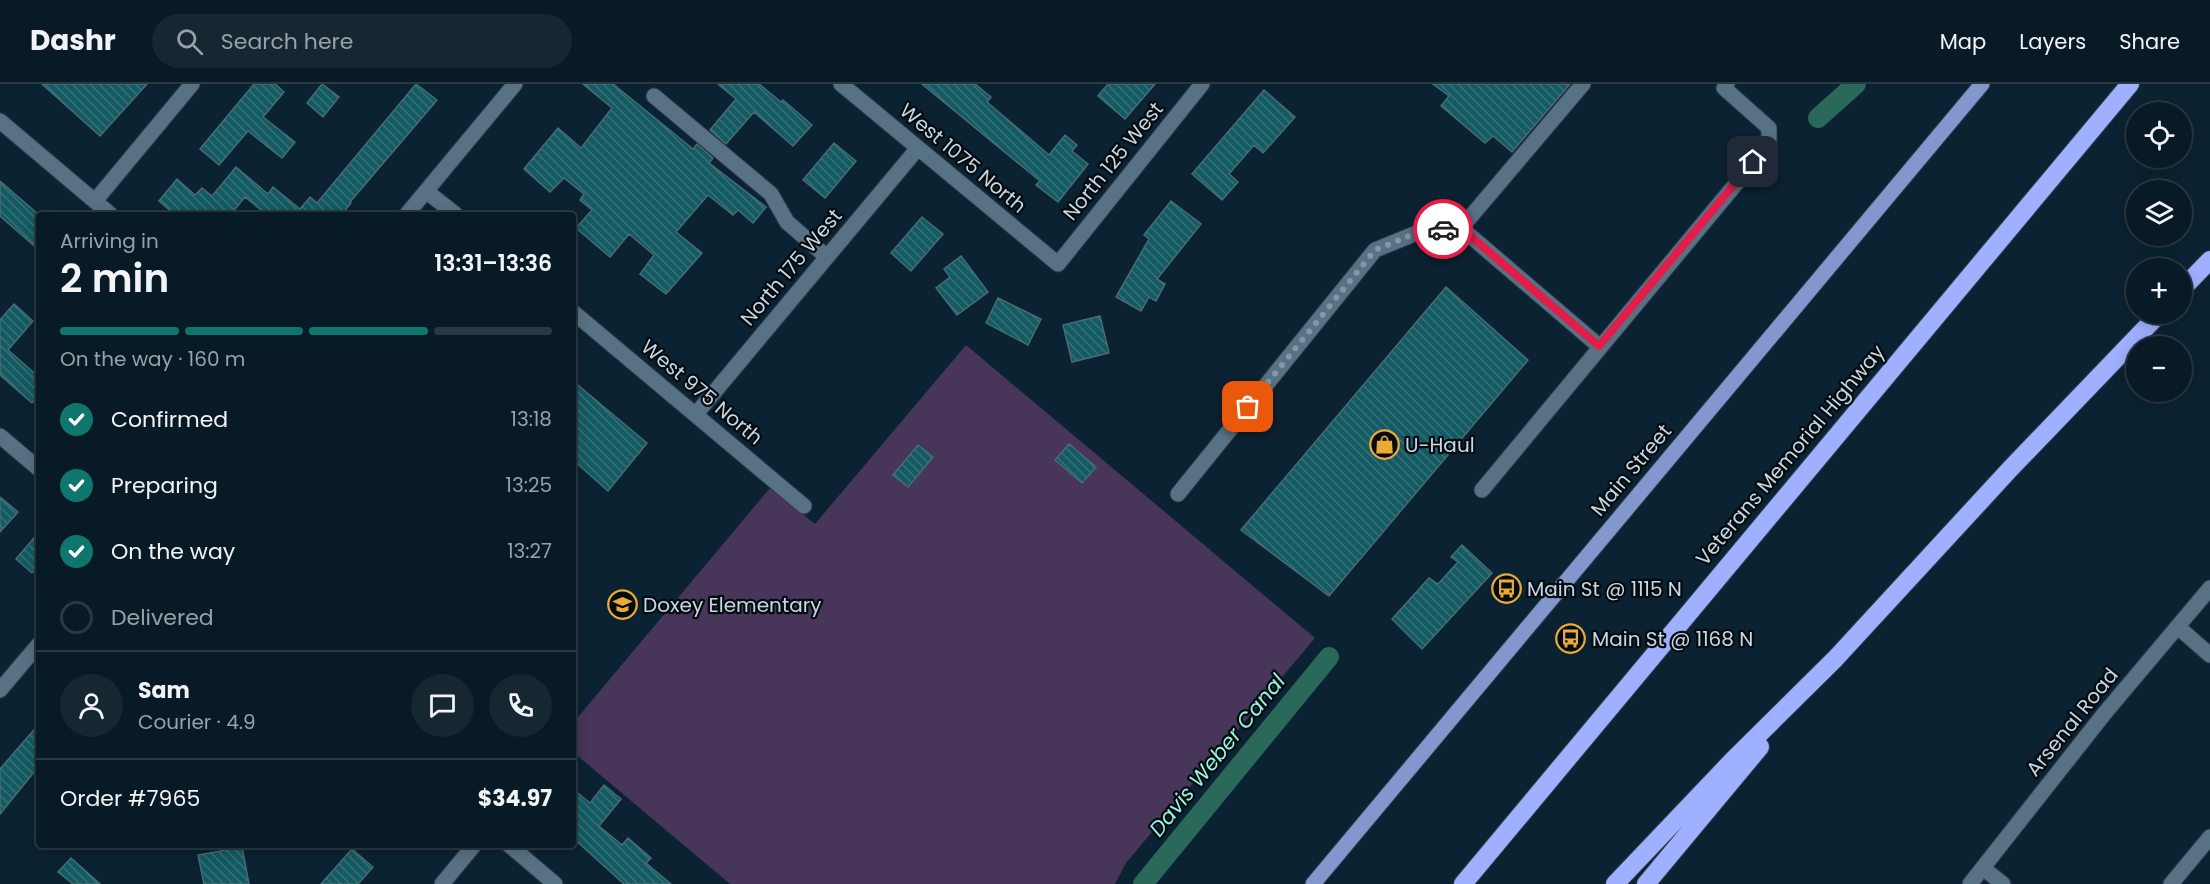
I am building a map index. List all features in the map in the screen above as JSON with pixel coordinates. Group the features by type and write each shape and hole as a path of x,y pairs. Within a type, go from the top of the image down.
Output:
{"highway":[{"name":"Veterans Memorial Highway","path":"1463,884 2130,84"},
{"path":"2192,279 2210,260"},
{"path":"1615,884 1732,761 1835,659 2011,468 2149,324"},
{"path":"1646,884 1835,659"}],"main road":[{"name":"Main Street","path":"1313,884 1982,84"}],"street":[{"path":"95,201 192,84"},
{"path":"409,212 515,84"},
{"name":"West 1075 North","path":"841,84 1058,264"},
{"name":"North 125 West","path":"1058,264 1202,84"},
{"path":"1461,228 1583,84"},
{"path":"1482,489 1769,144 1769,128 1723,85"},
{"path":"654,96 771,194 787,222 827,257"},
{"path":"0,121 108,212"},
{"name":"North 175 West","path":"696,414 918,148"},
{"path":"426,191 452,212"},
{"path":"1178,494 1375,250 1424,230 1461,228 1599,346"},
{"name":"West 975 North","path":"576,314 804,506"},
{"path":"0,436 36,466"},
{"name":"Arsenal Road","path":"1970,884 2104,714 2210,588"},
{"path":"2178,627 2210,655"},
{"path":"0,690 36,648"},
{"path":"2172,884 2210,837"},
{"path":"442,884 471,848"},
{"path":"513,848 555,884"},
{"path":"1983,868 2003,884"}],"shaded area":[{"path":"966,345 1315,638 1126,863 1115,884 730,884 576,755 576,719 770,488 815,524"}],"building":[{"path":"42,84 147,84 100,136"},
{"path":"254,84 275,84 284,92 263,117 295,142 282,158 248,131 219,165 200,149"},
{"path":"322,84 339,97 323,117 307,103"},
{"path":"416,84 437,100 344,212 264,212 245,197 233,212 172,212 159,201 177,179 195,195 202,188 212,196 236,167 268,194 273,187 300,209 310,197 317,203"},
{"path":"583,84 613,84 693,149 697,144 713,158 709,163 766,207 753,223 738,210 733,215 708,195 676,232 702,253 666,294 640,274 654,255 629,234 610,257 576,228 592,210 580,200 584,194 564,178 550,192 524,169 558,128 581,148 612,108"},
{"path":"718,84 759,84 781,102 783,100 812,125 793,146 754,112 726,144 710,130 736,99"},
{"path":"922,84 975,84 991,97 987,102 1049,155 1065,135 1077,145 1072,151 1088,164 1058,202 1036,185 1040,181"},
{"path":"1108,84 1155,84 1125,119 1098,96"},
{"path":"1433,84 1570,84 1512,152 1493,136 1485,143 1441,106 1449,96"},
{"path":"1264,90 1295,117 1263,153 1254,145 1229,174 1238,182 1222,200 1192,174"},
{"path":"834,143 856,161 825,198 803,180"},
{"path":"0,181 36,212 36,247 0,216"},
{"path":"1171,201 1201,224 1157,279 1165,284 1156,301 1149,297 1141,311 1116,297 1149,239 1144,235"},
{"path":"922,217 943,234 911,271 891,253"},
{"path":"961,256 988,292 957,315 936,288 950,277 944,269"},
{"name":"U-Haul","path":"1446,287 1528,360 1329,596 1241,530"},
{"path":"998,298 1041,319 1028,345 986,323"},
{"path":"14,304 33,321 8,350 36,374 36,398 32,403 0,375 0,320"},
{"path":"1100,316 1109,353 1072,362 1063,325"},
{"path":"576,384 647,443 608,491 576,463"},
{"path":"1069,444 1096,467 1082,483 1055,460"},
{"path":"918,445 933,457 908,487 893,475"},
{"path":"0,497 18,512 0,532"},
{"path":"36,536 36,568 32,573 16,559"},
{"path":"1462,545 1492,573 1422,649 1392,619 1429,578 1438,584 1458,562 1451,557"},
{"path":"36,727 36,770 0,814 0,769"},
{"path":"604,785 621,799 599,826 622,845 628,838 651,858 646,863 671,884 624,884 576,841 576,791 590,803"},
{"path":"242,848 249,884 204,884 198,855"},
{"path":"352,849 373,867 358,884 321,884"},
{"path":"71,858 100,884 73,884 58,872"}],"waterway":[{"name":"Davis Weber Canal","path":"1818,118 1856,84"},
{"name":"Davis Weber Canal","path":"1143,884 1329,657"}],"way so far":[{"path":"1248,407 1375,250 1424,230 1443,229"}],"place":[{"name":"U-Haul","path":"1384,445"},
{"name":"Main St @ 1115 N","path":"1506,589"},
{"name":"Doxey Elementary","path":"622,605"},
{"name":"Main St @ 1168 N","path":"1571,639"}],"route":[{"path":"1443,229 1461,228 1599,346 1753,162"}]}
